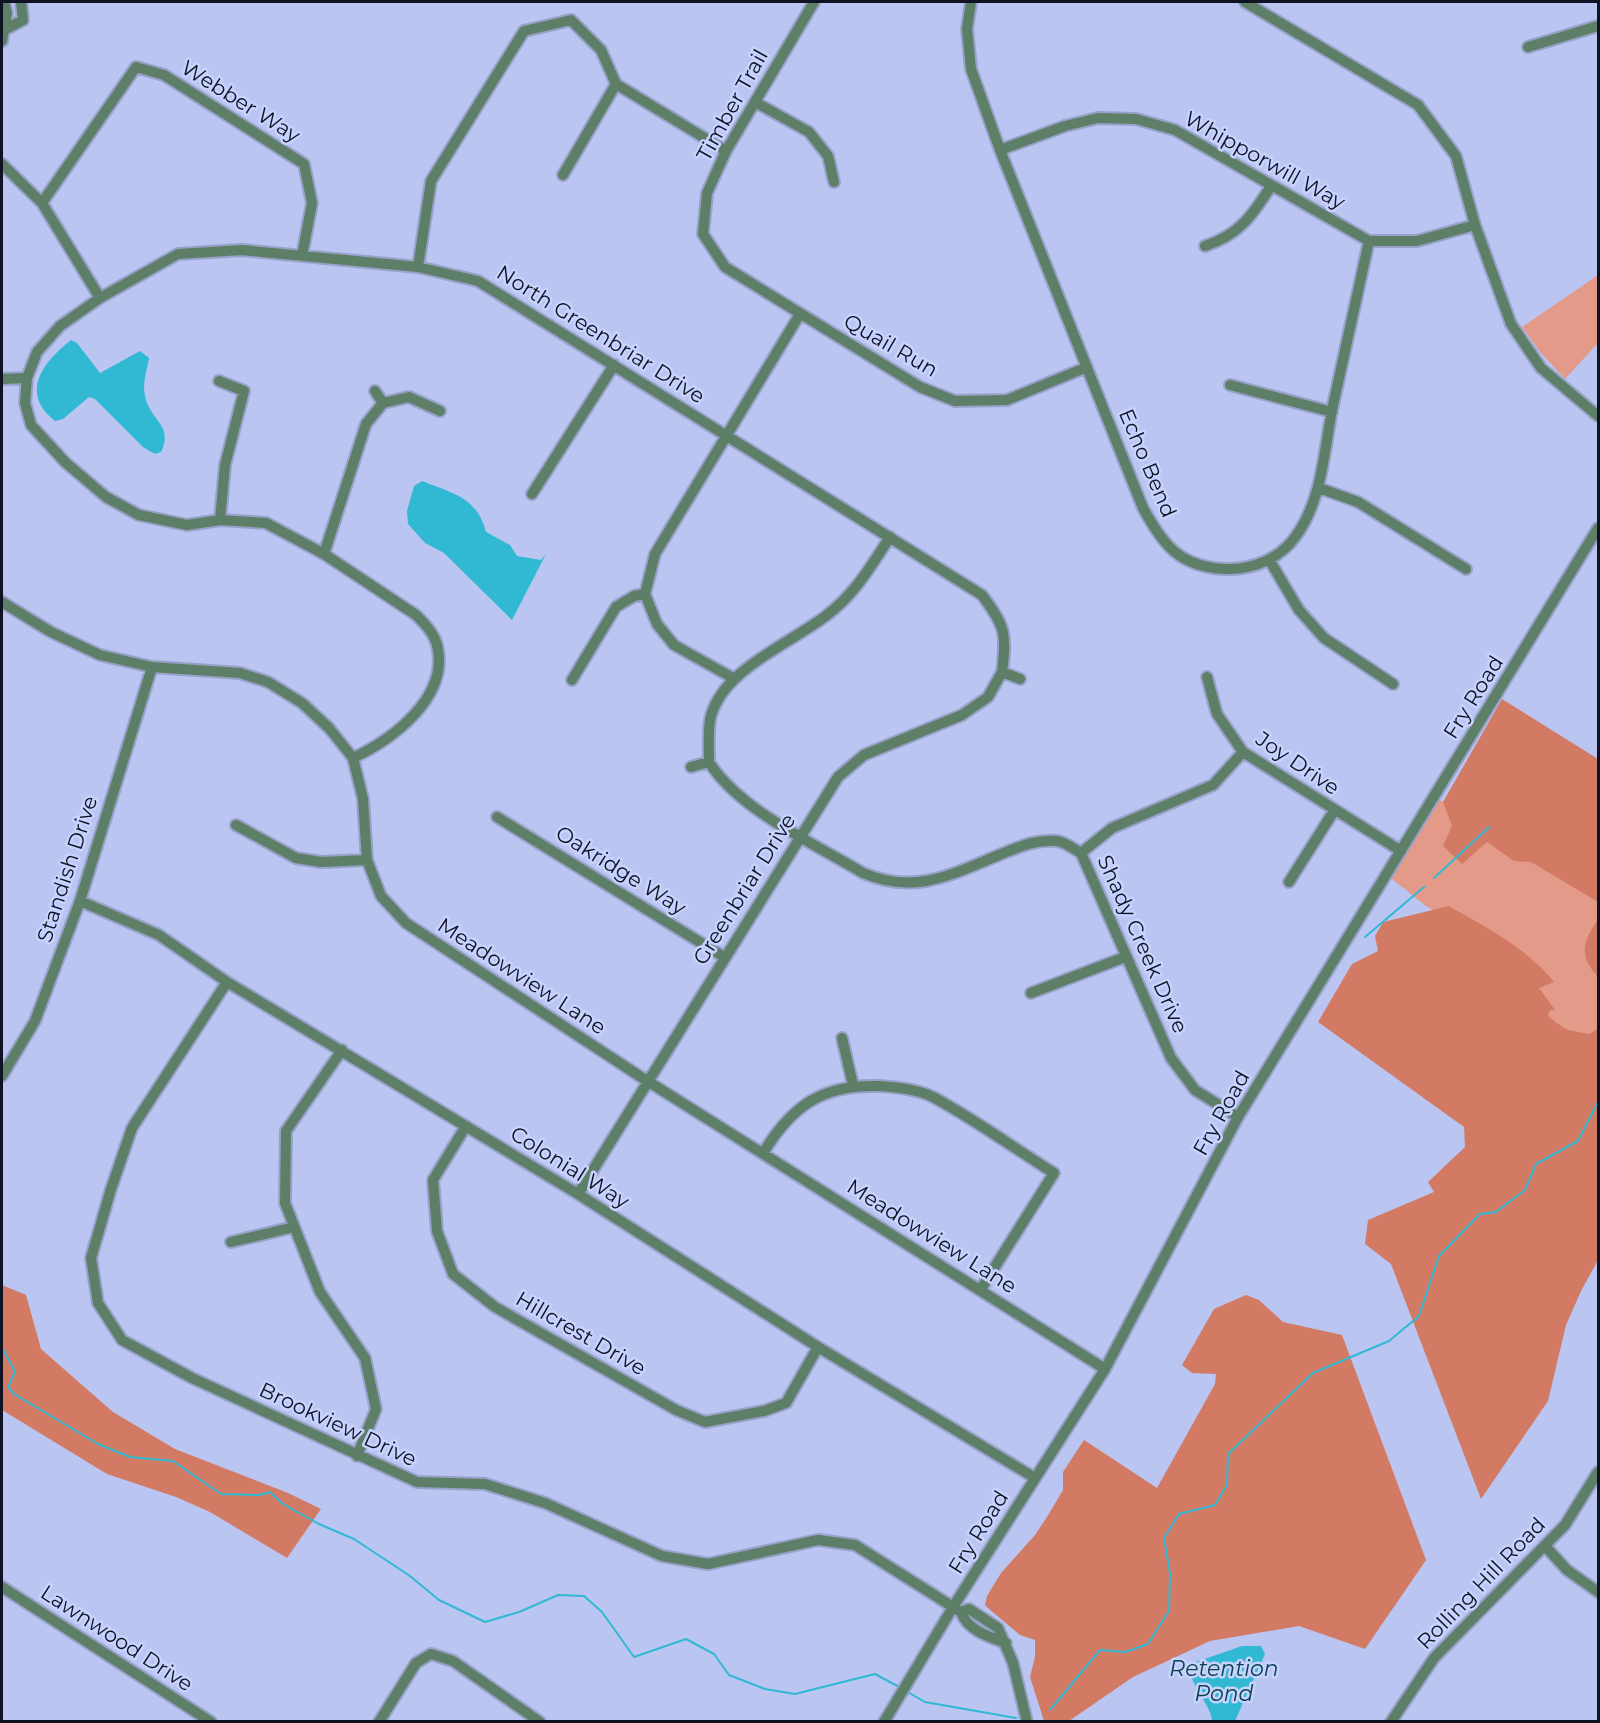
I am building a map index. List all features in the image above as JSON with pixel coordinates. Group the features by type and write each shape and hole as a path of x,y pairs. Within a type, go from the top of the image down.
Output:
{"street":[{"path":"2,41 8,14 4,2"},
{"path":"6,29 23,20 21,2"},
{"name":"Timber Trail","path":"703,234 707,194 726,151 814,2"},
{"name":"Echo Bend","path":"971,2 967,29 971,69 1000,150 1143,508 1158,536 1176,555 1206,568 1234,569 1270,561"},
{"path":"1245,2 1418,105 1456,156 1475,225 1511,324 1542,368 1598,415"},
{"path":"418,267 431,181 524,31 571,20 601,50 616,84 726,151"},
{"path":"1528,47 1599,26"},
{"name":"Webber Way","path":"42,203 136,67 164,75 304,164 312,203 302,256"},
{"path":"563,175 616,84"},
{"path":"755,102 809,132 828,156 834,182"},
{"name":"Whipporwill Way","path":"1000,150 1065,126 1098,118 1136,119 1175,130 1369,241 1417,241 1475,225"},
{"path":"2,164 42,203 100,297"},
{"path":"1205,246 1227,239 1253,214 1271,186"},
{"name":"Quail Run","path":"703,234 725,267 920,387 955,401 1006,400 1087,367"},
{"path":"1369,241 1332,412 1319,488 1296,536 1270,561 1299,610 1324,638 1393,684"},
{"name":"North Greenbriar Drive","path":"27,378 37,352 60,326 100,297 178,254 242,250 418,267 478,281 982,595 1001,620 1006,644 1002,672"},
{"path":"733,678 674,645 657,624 645,594 655,554 800,314"},
{"path":"532,494 614,365"},
{"path":"2,379 27,378 25,403 31,425 65,462 106,497 139,515 187,525 220,520 266,524 324,554 416,615 428,628 437,644 438,673 432,690 422,706 392,735 352,758"},
{"path":"219,381 244,391 225,465 220,520"},
{"path":"1230,385 1332,412"},
{"path":"375,391 383,403"},
{"path":"324,554 366,424 383,403 409,398 440,411"},
{"path":"1319,488 1358,502 1466,568"},
{"name":"Fry Road","path":"884,1722 957,1610 1035,1478 1105,1369 1238,1117 1599,528"},
{"path":"691,767 709,762 711,719 719,697 733,678 835,608 858,587 890,537"},
{"path":"572,680 616,607 634,596 645,594"},
{"name":"Meadowview Lane","path":"2,602 51,632 100,655 152,667 240,673 268,682 302,703 329,728 352,758 365,811 367,860 381,896 406,923 647,1081 1105,1369"},
{"name":"Standish Drive","path":"2,1076 35,1021 80,901 152,667"},
{"path":"1002,672 1020,679"},
{"name":"Greenbriar Drive","path":"578,1194 838,777 864,755 962,715 988,697 1002,672"},
{"name":"Joy Drive","path":"1207,677 1217,714 1243,752 1401,851"},
{"path":"1081,853 1112,828 1213,785 1243,752"},
{"name":"Shady Creek Drive","path":"709,762 719,777 742,799 863,873 880,880 907,884 935,881 1033,841 1059,841 1081,853 1171,1058 1194,1090 1238,1117"},
{"path":"1289,882 1334,811"},
{"name":"Oakridge Way","path":"497,817 724,957"},
{"path":"236,825 296,858 321,862 367,860"},
{"name":"Colonial Way","path":"80,901 159,935 227,982 578,1194 818,1347 1035,1478"},
{"path":"1031,993 1125,957"},
{"name":"Brookview Drive","path":"227,982 132,1128 91,1258 98,1303 122,1340 192,1378 417,1482 485,1484 545,1503 662,1556 708,1564 818,1540 855,1545 957,1610 964,1622 988,1637 1006,1643 1027,1722"},
{"path":"842,1038 853,1085"},
{"path":"342,1050 286,1131 285,1203 320,1292 365,1359 376,1409 357,1456"},
{"path":"763,1153 780,1126 801,1107 825,1094 853,1085 898,1087 931,1096 1054,1173 981,1289"},
{"name":"Hillcrest Drive","path":"466,1126 433,1180 438,1231 453,1274 495,1307 676,1410 705,1422 764,1412 786,1403 818,1347"},
{"path":"231,1242 294,1227"},
{"name":"Rolling Hill Road","path":"1390,1722 1434,1658 1565,1525 1599,1472"},
{"path":"1545,1546 1568,1570 1599,1592"},
{"name":"Lawnwood Drive","path":"2,1587 211,1722"},
{"path":"379,1722 421,1657 431,1654 442,1656 500,1692 540,1722"}],"shaded area":[{"path":"1598,275 1598,343 1565,379 1540,352 1522,327"},
{"path":"1502,699 1598,759 1598,902 1531,862 1514,861 1487,842 1462,864 1443,846 1452,826 1443,802"},
{"path":"1435,797 1598,898 1598,1210 1490,944 1426,906 1387,875"},
{"path":"1449,906 1519,949 1554,982 1539,988 1555,1010 1550,1010 1548,1016 1571,1031 1590,1034 1598,1028 1598,1260 1566,1325 1548,1401 1481,1499 1391,1264 1365,1244 1368,1220 1434,1192 1428,1182 1465,1147 1464,1127 1318,1022 1352,964 1378,951 1375,936 1383,922"},
{"path":"1598,919 1598,977 1587,962 1585,948"},
{"path":"2,1285 26,1295 41,1349 113,1412 175,1449 288,1493 321,1509 287,1558 210,1512 176,1497 107,1474 2,1410"},
{"path":"1246,1295 1259,1300 1283,1322 1342,1335 1426,1560 1365,1649 1299,1626 1210,1641 1133,1677 1069,1721 1044,1721 1030,1677 1035,1657 1035,1640 1020,1635 989,1609 985,1605 987,1596 1001,1573 1035,1535 1047,1517 1063,1490 1063,1472 1084,1440 1157,1488 1215,1384 1216,1374 1192,1373 1182,1365 1214,1309"}],"water":[{"path":"71,340 77,343 100,373 140,351 149,358 144,391 151,412 160,423 165,435 161,452 155,454 143,447 95,399 89,397 63,419 55,421 44,410 38,400 39,378 52,358"},
{"path":"422,481 453,493 470,504 482,520 486,532 510,545 517,556 541,560 546,554 512,620 444,553 425,543 408,524 407,511 414,486"},
{"name":"Retention Pond","path":"1242,1646 1261,1646 1265,1654 1235,1721 1212,1721 1207,1706 1191,1676 1193,1663"}],"waterway":[{"path":"1434,878 1489,827"},
{"path":"1365,937 1424,887"},
{"path":"1050,1710 1100,1650 1125,1652 1148,1644 1169,1611 1170,1573 1164,1538 1179,1514 1215,1505 1227,1485 1228,1454 1313,1373 1389,1341 1419,1316 1439,1256 1480,1214 1496,1212 1525,1190 1536,1164 1578,1141 1598,1102"},
{"path":"2,1348 15,1371 8,1387 14,1394 98,1444 130,1457 173,1461 221,1494 260,1495 270,1492 283,1504 319,1524 354,1539 410,1576 439,1600 485,1622 519,1612 558,1595 584,1596 602,1612 634,1657 686,1639 714,1654 729,1675 765,1689 795,1694 875,1674 901,1688"},
{"path":"906,1691 925,1702 1016,1718"}]}
